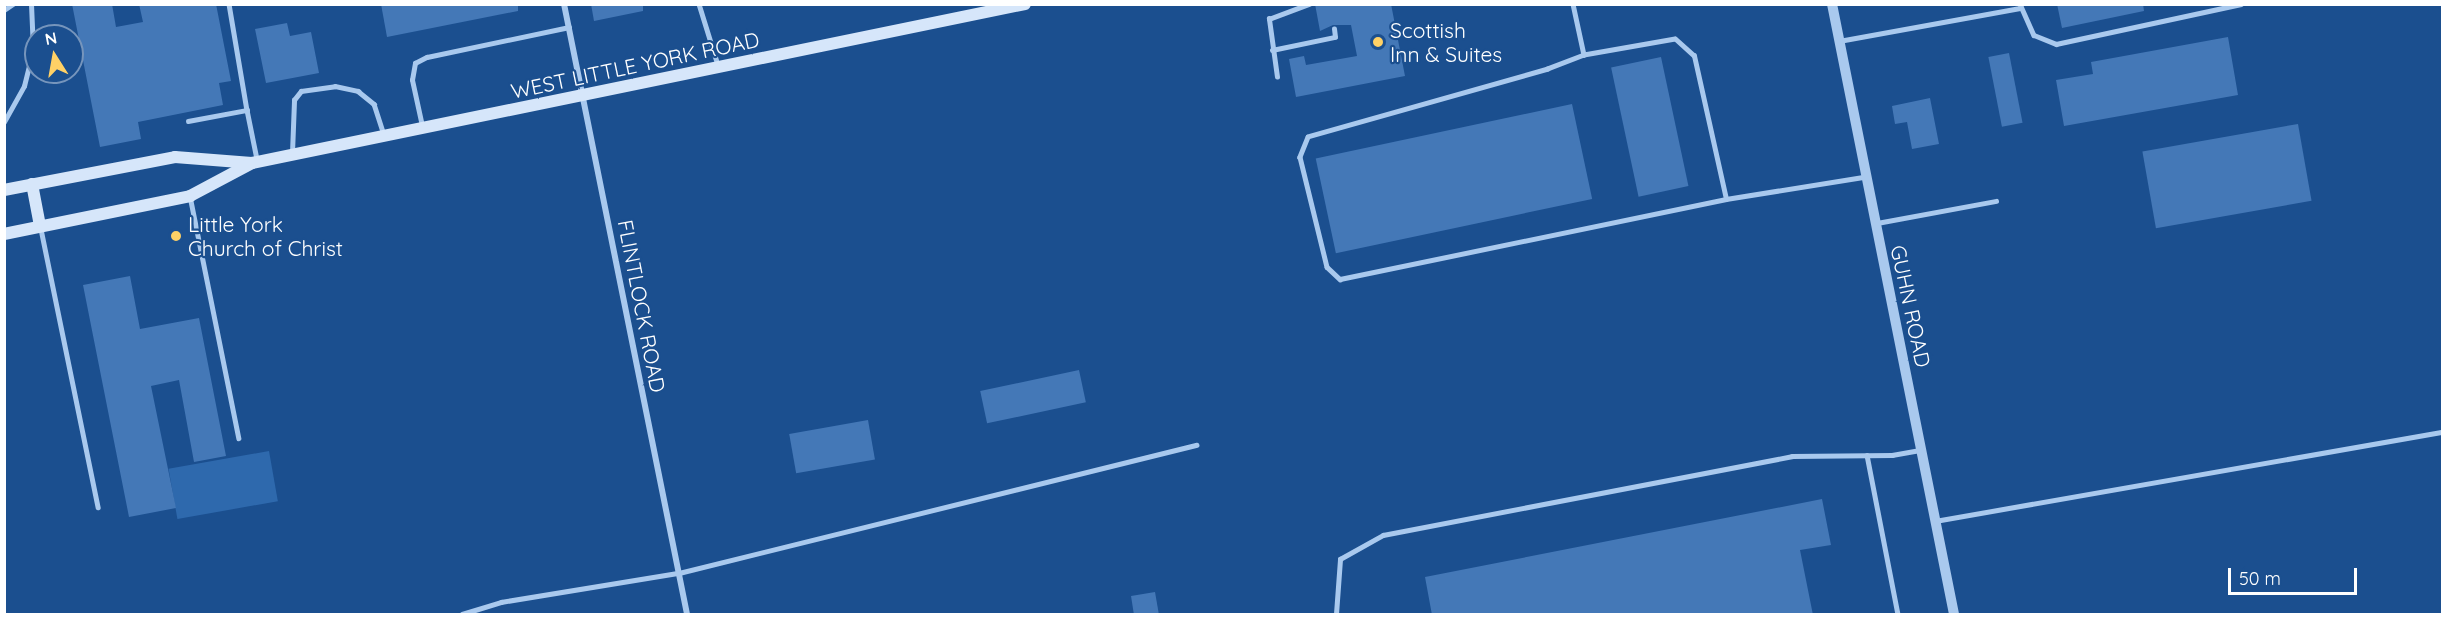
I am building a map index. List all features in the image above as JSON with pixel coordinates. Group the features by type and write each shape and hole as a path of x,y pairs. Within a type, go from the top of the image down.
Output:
{"main road":[{"name":"WEST LITTLE YORK ROAD","path":"4,190 176,157 255,162 584,97 1022,5"},
{"name":"WEST LITTLE YORK ROAD","path":"4,234 190,196 255,162"},
{"path":"32,184 40,226"}],"street":[{"name":"FLINTLOCK ROAD","path":"564,4 687,615"},
{"name":"GUHN ROAD","path":"1832,4 1864,177 1954,615"}],"lane":[{"path":"4,10 14,4"},
{"path":"4,122 24,86 33,50 30,4"},
{"path":"229,4 255,162"},
{"path":"699,4 718,68"},
{"path":"1277,76 1268,31 1271,16 1309,4"},
{"path":"1573,4 1584,55"},
{"path":"1839,41 2021,6 2034,34 2056,44 2241,4"},
{"path":"422,129 412,80 415,63 426,57 569,27"},
{"path":"1272,50 1335,36 1334,29"},
{"path":"1726,199 1694,56 1675,39 1584,55 1548,69 1308,137 1300,156 1327,267 1340,279 1726,199 1864,177"},
{"path":"292,155 294,99 302,91 335,86 358,91 374,104 385,137"},
{"path":"188,121 247,110"},
{"path":"190,196 239,438"},
{"path":"1874,223 1996,201"},
{"path":"40,226 98,507"},
{"path":"1935,520 2442,432"},
{"path":"462,615 501,602 679,573 1196,445"},
{"path":"1336,615 1340,560 1383,535 1792,456 1867,455 1920,450"},
{"path":"1867,455 1898,615"}],"shaded area":[{"path":"269,451 278,501 177,519 169,469"}],"building":[{"path":"72,4 112,4 116,27 143,22 139,4 216,4 231,81 219,83 223,105 138,122 141,139 100,147 84,65 84,24 76,24"},
{"path":"381,4 518,4 518,11 387,37"},
{"path":"591,4 643,4 643,11 594,21"},
{"path":"1315,4 1391,4 1405,76 1296,97 1289,59 1304,56 1306,65 1357,56 1351,25 1333,25 1320,31"},
{"path":"2057,4 2143,4 2144,11 2062,28"},
{"path":"287,23 290,36 311,32 319,73 266,83 255,29"},
{"path":"2228,37 2238,95 2064,126 2056,80 2093,74 2091,62"},
{"path":"2009,53 2023,123 2002,127 1988,57"},
{"path":"1661,57 1688,186 1639,197 1611,68"},
{"path":"1930,98 1939,144 1912,149 1907,122 1895,124 1892,106"},
{"path":"1572,104 1592,199 1336,253 1316,158"},
{"path":"2298,124 2312,201 2156,228 2142,151"},
{"path":"130,276 140,329 199,318 226,456 194,462 179,380 151,386 176,508 129,517 83,285"},
{"path":"1079,370 1086,402 987,423 980,391"},
{"path":"868,420 875,459 796,473 789,434"},
{"path":"1822,499 1831,545 1800,550 1813,615 1432,615 1425,577"},
{"path":"1155,592 1159,615 1134,615 1131,596"}],"place":[{"name":"Scottish Inn & Suites","path":"1378,42"},
{"name":"Little York Church of Christ","path":"176,236"}]}
